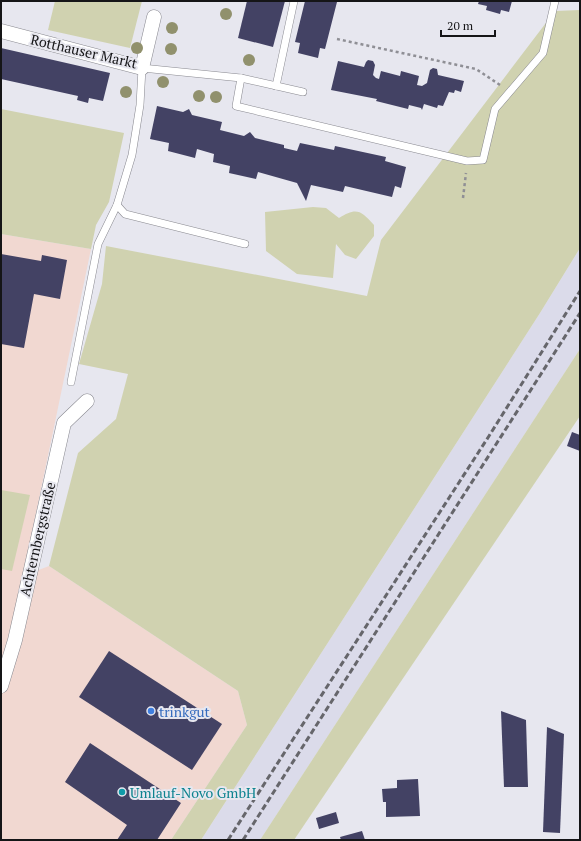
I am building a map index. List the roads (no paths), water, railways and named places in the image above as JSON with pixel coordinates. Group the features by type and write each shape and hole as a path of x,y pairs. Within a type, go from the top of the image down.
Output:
{"street":[{"name":"Rotthauser Markt","path":"1,31 142,68 154,17"},
{"name":"Achternbergstraße","path":"1,686 15,640 64,423 87,401"}],"lane":[{"path":"276,86 294,1"},
{"path":"241,78 236,106 467,160 482,160 495,109 543,53 555,1"},
{"path":"71,382 98,244 117,205 132,155 140,105 142,68 241,78 303,92"},
{"path":"117,205 125,214 245,244"}],"railway":[{"path":"228,840 489,436 580,291"},
{"path":"243,840 580,313"}],"place":[{"name":"trinkgut","path":"151,711"},
{"name":"Umlauf-Novo GmbH","path":"122,792"}]}
